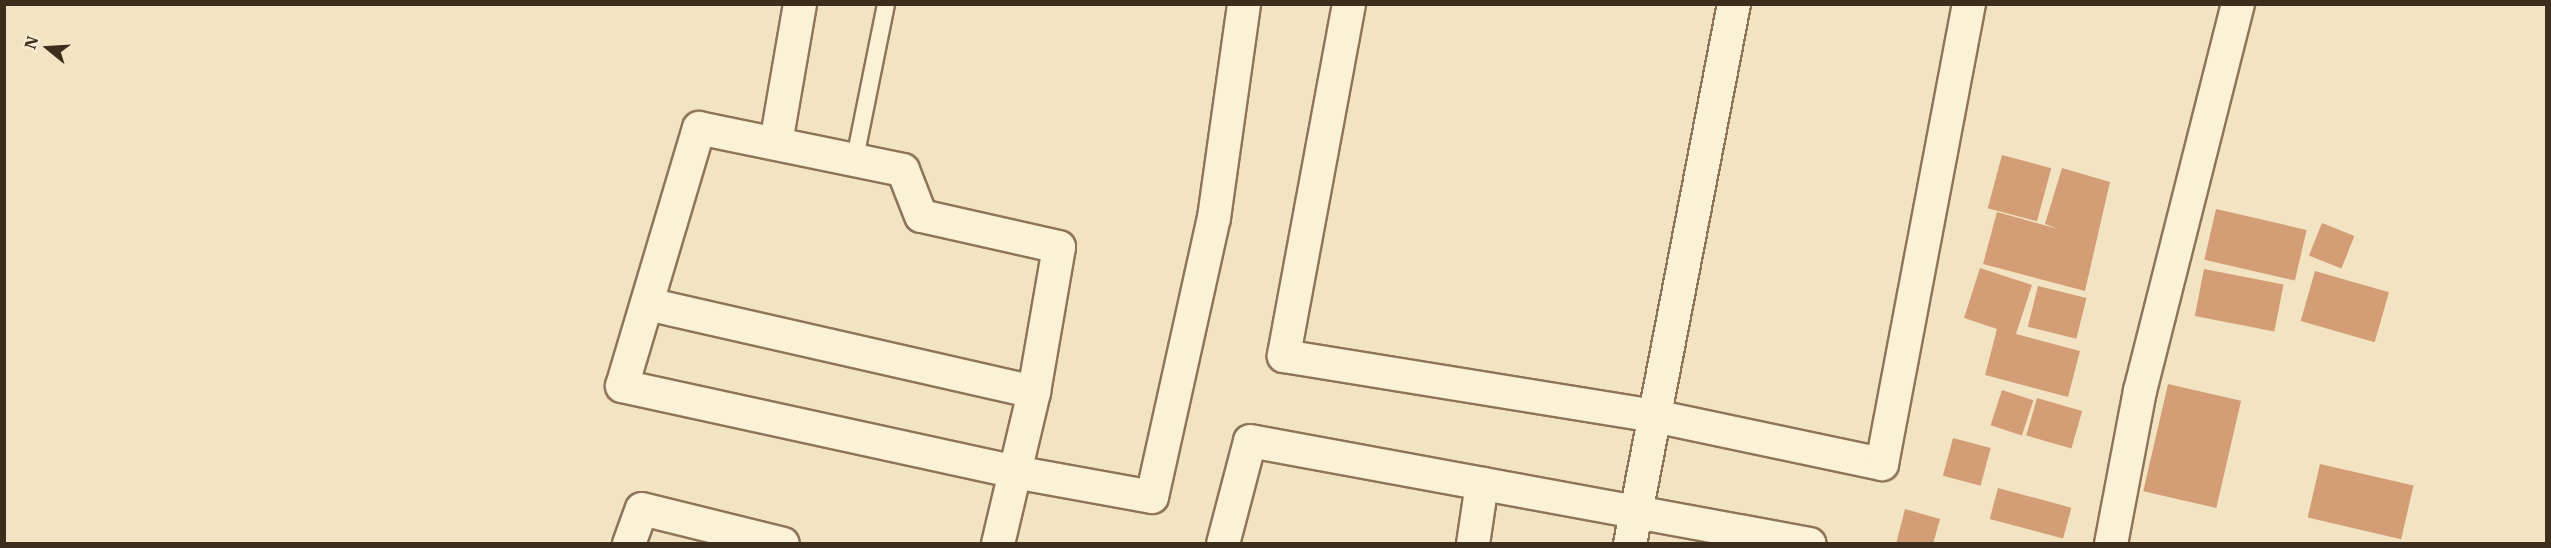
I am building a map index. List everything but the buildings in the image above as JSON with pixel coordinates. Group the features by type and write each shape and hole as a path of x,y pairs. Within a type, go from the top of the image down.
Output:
{"street":[{"path":"776,143 800,4"},
{"path":"998,543 1015,472 1034,392 1059,247 921,216 903,170 855,158 699,128 622,386 1015,472 1152,497 1214,218 1245,4"},
{"path":"1349,4 1284,356 1653,416 1882,464 1969,4"},
{"path":"1630,543 1734,4"},
{"path":"2111,543 2140,391 2238,4"},
{"path":"647,304 1034,392"},
{"path":"1223,543 1250,441 1810,543"},
{"path":"1473,543 1482,484"},
{"path":"629,543 642,509 783,543"}],"lane":[{"path":"855,158 886,4"}]}
